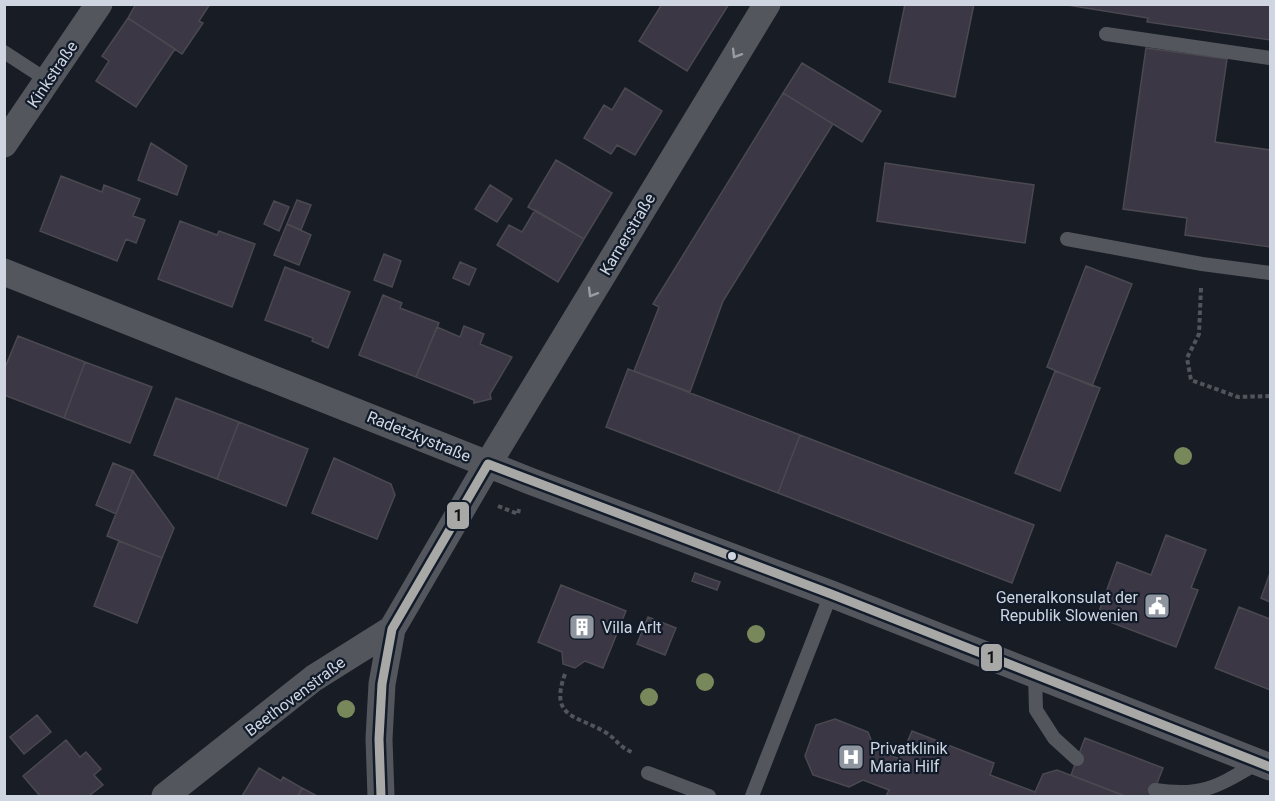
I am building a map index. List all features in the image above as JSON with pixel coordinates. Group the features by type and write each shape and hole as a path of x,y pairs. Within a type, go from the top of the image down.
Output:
{"street":[{"name":"Kinkstraße","path":"4,144 99,4"},
{"name":"Karnerstraße","path":"488,464 767,4"},
{"name":"Radetzkystraße","path":"4,272 488,464 831,594 1265,764"},
{"name":"Beethovenstraße","path":"165,796 314,678 392,629 488,464"},
{"path":"381,796 379,739 382,695 392,629"}],"lane":[{"path":"1106,34 1270,58"},
{"path":"4,52 47,80"},
{"path":"1067,239 1202,264 1270,273"},
{"path":"752,796 831,594"},
{"path":"1035,675 1036,710 1054,738 1077,759"},
{"path":"1155,790 1200,792 1265,764"},
{"path":"648,773 709,796"}],"path":[{"path":"1202,264 1199,334 1187,358 1191,381 1238,397 1270,396"},
{"path":"565,674 559,690 562,704 570,716 609,734 621,748 646,758 648,773"}],"building":[{"path":"136,4 210,4 199,21 203,23 182,54 128,18"},
{"path":"662,4 729,4 687,71 639,41"},
{"path":"905,4 974,4 955,97 889,82"},
{"path":"1061,4 1270,4 1270,40 1147,22 1148,18"},
{"path":"128,18 175,49 136,107 96,81 109,61 102,56"},
{"path":"1146,48 1227,59 1215,142 1270,150 1270,247 1185,235 1187,218 1123,209"},
{"path":"802,63 881,111 862,142 783,93"},
{"path":"625,88 662,111 635,155 617,145 611,154 584,138 604,105 612,110"},
{"path":"783,93 833,124 723,301 690,392 634,371 659,307 653,304"},
{"path":"151,143 187,166 177,195 138,180"},
{"path":"556,160 612,193 584,239 528,207"},
{"path":"885,163 1034,185 1025,243 877,221"},
{"path":"61,176 102,192 104,185 140,199 133,216 145,220 136,243 126,239 117,261 40,231"},
{"path":"490,185 512,199 497,222 475,209"},
{"path":"297,200 311,205 301,230 287,224"},
{"path":"274,201 289,207 279,231 264,224"},
{"path":"535,210 584,239 558,282 497,245 509,225 522,232"},
{"path":"180,221 217,235 219,231 255,244 232,307 158,279"},
{"path":"287,224 311,235 299,265 274,255"},
{"path":"384,254 401,261 392,287 374,280"},
{"path":"460,262 476,269 469,285 453,278"},
{"path":"1086,266 1132,284 1092,386 1047,367"},
{"path":"285,267 350,292 328,348 312,341 313,338 265,320"},
{"path":"383,295 402,303 400,308 439,323 416,377 359,355"},
{"path":"464,326 484,334 480,344 512,357 490,394 491,399 474,403 474,400 416,377 437,327 460,337"},
{"path":"18,336 85,362 64,418 4,395 4,370"},
{"path":"85,362 152,387 130,443 64,418"},
{"path":"628,369 800,435 778,493 606,427"},
{"path":"1055,371 1100,388 1060,491 1015,473"},
{"path":"176,398 239,422 217,479 154,455"},
{"path":"239,422 308,449 286,506 217,479"},
{"path":"800,435 1034,525 1012,583 778,493"},
{"path":"334,458 391,484 395,495 377,539 312,513"},
{"path":"113,463 133,471 116,514 96,505"},
{"path":"133,471 174,528 162,558 107,536"},
{"path":"1166,535 1206,550 1191,588 1198,590 1176,647 1097,617 1117,562 1151,575"},
{"path":"119,541 162,558 137,623 94,606"},
{"path":"695,573 720,582 717,590 692,581"},
{"path":"1270,573 1270,602 1261,598"},
{"name":"Villa Arlt","path":"561,585 626,611 603,668 585,661 575,668 563,664 562,652 538,642"},
{"path":"1239,607 1270,619 1270,690 1215,668"},
{"path":"648,617 676,628 665,655 637,644"},
{"path":"37,715 51,732 24,754 10,737"},
{"name":"Privatklinik Maria Hilf","path":"835,719 868,732 875,750 900,759 912,731 994,763 990,775 1035,792 1043,774 1057,770 1125,796 886,796 889,790 863,780 849,787 813,775 805,756 816,725"},
{"path":"1085,738 1163,768 1152,796 1125,796 1071,775"},
{"path":"66,740 80,757 86,752 101,769 94,775 103,785 89,796 40,796 23,776"},
{"path":"259,768 281,781 283,777 302,788 298,796 242,796"},
{"path":"302,788 317,796 298,796"}],"transit line":[{"name":"1","path":"381,796 379,739 382,684 392,629 488,464 831,594 1270,767"}],"place":[{"name":"Generalkonsulat der Republik Slowenien","path":"1157,606"},
{"name":"Villa Arlt","path":"582,627"},
{"name":"Privatklinik Maria Hilf","path":"851,757"}]}
